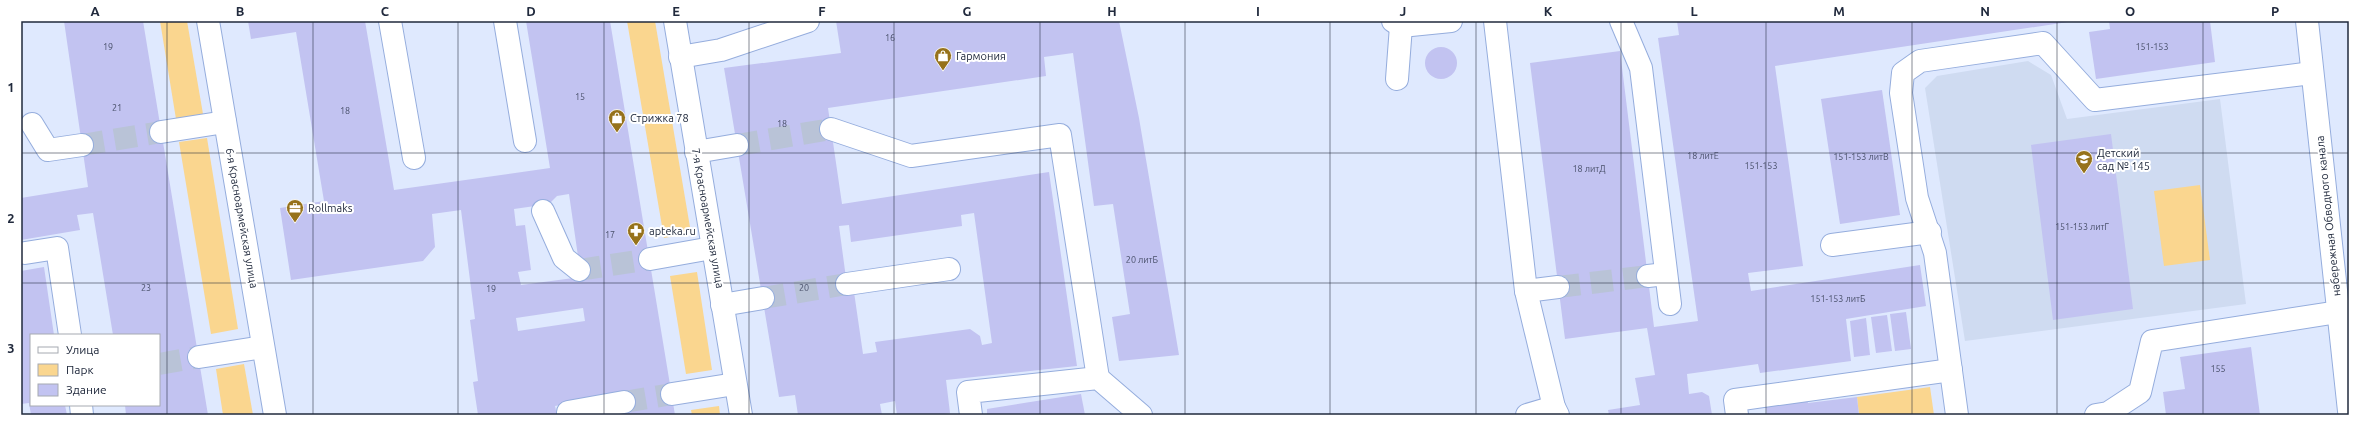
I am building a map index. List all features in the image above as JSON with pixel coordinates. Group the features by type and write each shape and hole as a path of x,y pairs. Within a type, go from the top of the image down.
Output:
{"street":[{"name":"6-я Красноармейская улица","path":"208,21 275,415"},
{"path":"390,21 414,158"},
{"path":"505,21 526,141"},
{"name":"7-я Красноармейская улица","path":"674,21 741,415"},
{"path":"680,57 721,50 808,21"},
{"path":"1397,79 1397,24 1451,21"},
{"path":"1495,21 1526,291 1556,411 1527,415"},
{"path":"1622,21 1641,68 1657,275 1670,304"},
{"name":"набережная Обводного канала","path":"2306,21 2349,411"},
{"path":"1957,415 1935,253 1930,232 1917,198 1901,94 1903,73 1920,61 2043,42 2095,100 2312,73"},
{"path":"161,132 225,122"},
{"path":"32,124 48,150 82,145"},
{"path":"831,129 911,156 1060,135 1098,378 1141,415"},
{"path":"696,152 737,145"},
{"path":"543,211 564,258 579,270"},
{"path":"1832,245 1930,232"},
{"path":"25,253 57,248 70,334"},
{"path":"650,258 712,248"},
{"path":"847,284 949,269"},
{"path":"1526,291 1558,287"},
{"path":"722,305 763,298"},
{"path":"2096,415 2108,413 2140,392 2152,341 2338,312"},
{"path":"199,357 263,347"},
{"path":"1737,415 1735,400 1951,370"},
{"path":"971,415 968,392 1098,378"},
{"path":"672,394 735,384"},
{"path":"568,415 568,412 624,402"}],"shaded area":[{"name":"Детский сад № 145","path":"2028,61 2051,75 2067,119 2220,99 2246,304 1965,341 1925,88 1937,76"}],"green space":[{"path":"160,21 187,21 203,114 176,119"},
{"path":"627,21 655,21 691,233 664,238"},
{"path":"207,138 238,329 211,334 179,142"},
{"path":"2200,185 2210,260 2164,266 2154,191"},
{"path":"697,272 712,370 686,374 670,276"},
{"path":"244,364 253,415 223,415 216,369"},
{"path":"1930,387 1934,415 1859,415 1857,397"},
{"path":"719,406 720,415 692,415 691,410"}],"building":[{"path":"64,21 143,21 208,415 126,415 125,406 160,406 160,334 113,334 93,213 77,215 80,230 21,240 21,198 88,187"},
{"path":"248,21 365,21 394,190 550,168 526,21 610,21 675,415 615,415 622,395 555,406 557,415 478,415 473,382 478,381 470,320 475,319 461,210 432,214 435,247 423,261 291,280 280,208 324,201 296,32 251,39","holes":["569,194 581,277 521,285 518,272 531,270 525,225 516,226 514,209 549,204 557,196","583,308 585,321 518,331 516,318"]},
{"path":"836,21 1119,21 1139,118 1179,355 1119,361 1112,317 1130,314 1113,204 1094,206 1073,53 1044,57 1046,76 828,108 842,204 1049,172 1077,366 946,380 950,413 938,415 897,415 895,401 880,404 882,415 798,415 795,395 779,397 724,68 841,53","holes":["974,213 992,343 982,345 980,336 970,329 875,342 877,352 863,354 854,292 848,293 839,226 849,225 851,242 962,226 961,215"]},
{"path":"1677,21 2068,22 1775,66 1803,266 1748,273 1751,291 1920,265 1926,306 1846,319 1851,361 1760,373 1758,364 1687,374 1689,394 1702,392 1709,396 1712,415 1609,415 1608,410 1640,405 1635,378 1655,375 1647,328 1565,339 1530,63 1620,51 1654,327 1698,321 1658,38 1679,35"},
{"path":"2109,21 2210,21 2215,62 2096,79 2089,32 2110,29"},
{"path":"1438,47 1444,47 1454,54 1457,63 1456,69 1450,76 1444,79 1438,79 1428,72 1425,66 1425,60 1432,50"},
{"path":"1882,90 1900,215 1840,224 1821,99"},
{"path":"2111,134 2133,309 2053,320 2031,145"},
{"path":"44,267 54,334 30,334 30,406 65,406 67,415 31,415 29,403 21,404 21,271"},
{"path":"1906,312 1911,349 1895,351 1890,314"},
{"path":"1887,315 1892,351 1876,353 1871,317"},
{"path":"1866,318 1870,355 1854,357 1850,321"},
{"path":"2251,347 2260,415 2166,415 2163,392 2185,389 2180,357"},
{"path":"1081,394 1085,415 987,415 987,409"},
{"path":"1857,397 1859,415 1767,415 1766,404 1807,399 1808,403"}],"tunnel":[{"path":"737,145 831,129"},
{"path":"82,145 161,132"},
{"path":"579,270 650,259"},
{"path":"1558,287 1648,276"},
{"path":"763,298 847,284"},
{"path":"160,364 199,357"},
{"path":"624,402 672,394"}],"place":[{"name":"Гармония","path":"943,71"},
{"name":"Стрижка 78","path":"617,133"},
{"name":"Детский сад № 145","path":"2084,174"},
{"name":"Rollmaks","path":"295,223"},
{"name":"apteka.ru","path":"636,246"}]}
